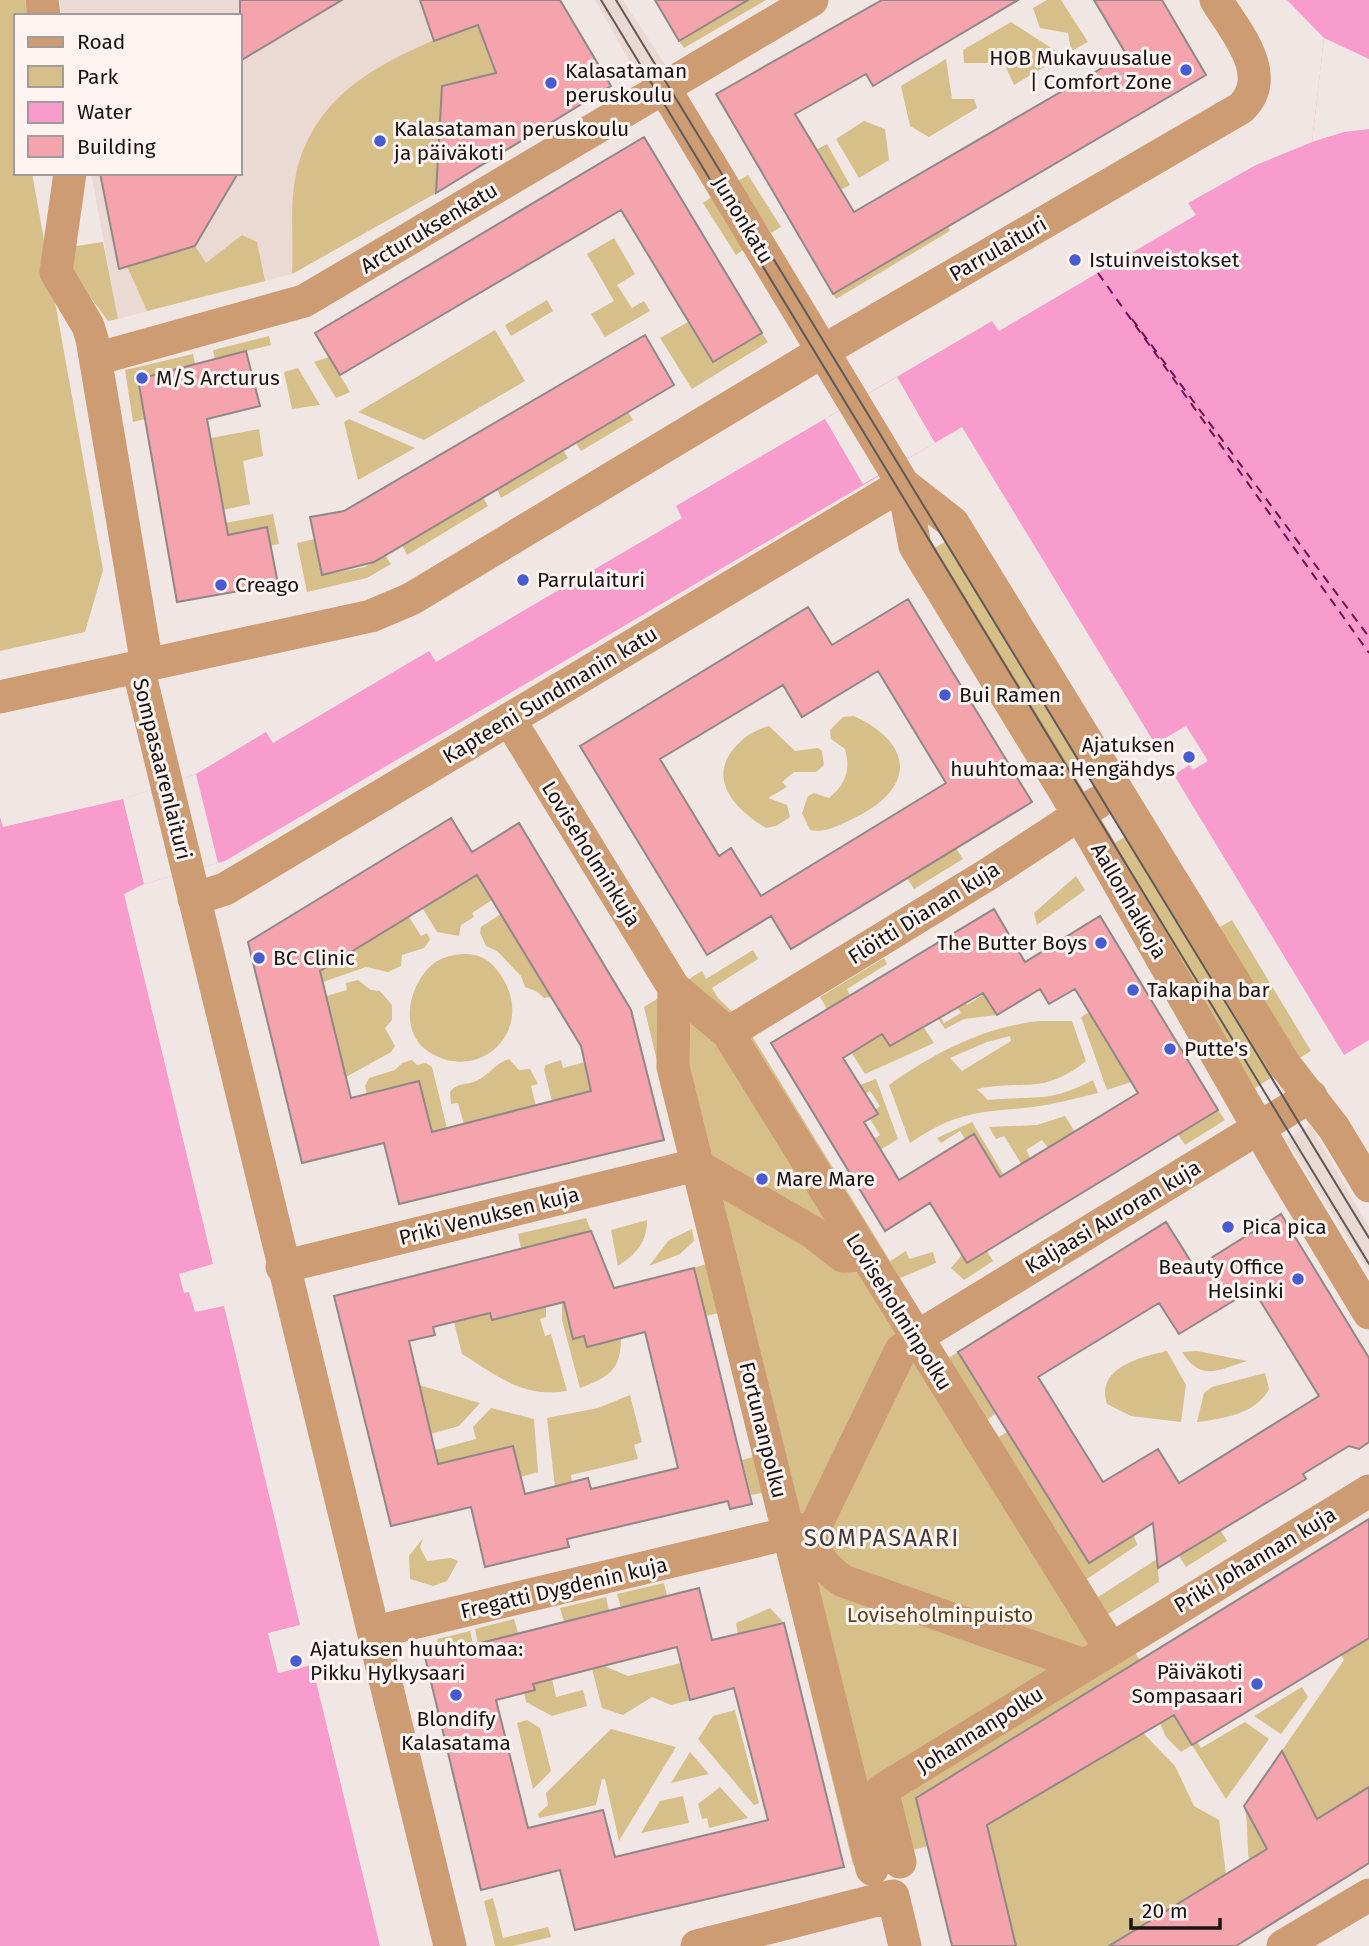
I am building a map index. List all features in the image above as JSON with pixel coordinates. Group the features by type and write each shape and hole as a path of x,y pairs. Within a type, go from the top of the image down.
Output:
{"street":[{"name":"Arcturuksenkatu","path":"96,359 284,309 304,301 812,0"},
{"name":"Parrulaituri","path":"0,696 389,610 823,351 1241,108 1251,99 1254,85 1252,62 1216,0"},
{"name":"Junonkatu","path":"664,89 823,351"},
{"name":"Sompasaarenlaituri","path":"70,175 56,272 88,326 96,359 142,666 165,784 450,1946"},
{"name":"Aallonhalkoja","path":"823,351 898,476 915,546 1079,814 1259,1128 1369,1313"},
{"name":"Aallonhalkoja","path":"898,476 953,523 1285,1065 1311,1096 1369,1186"},
{"name":"Kapteeni Sundmanin katu","path":"191,885 225,889 509,719 898,476"},
{"name":"Loviseholminkuja","path":"509,719 671,983"},
{"name":"Flöitti Dianan kuja","path":"740,1026 990,873 1118,790"},
{"name":"Loviseholminpolku","path":"671,983 740,1026 864,1255 916,1338 1097,1657"},
{"name":"Fortunanpolku","path":"671,983 673,1067 685,1168 781,1537 886,1866"},
{"name":"Kaljaasi Auroran kuja","path":"781,1537 901,1350 947,1318 1311,1096"},
{"name":"Priki Venuksen kuja","path":"282,1267 685,1168"},
{"path":"685,1168 814,1233 843,1256 864,1255"},
{"name":"Priki Johannan kuja","path":"1141,1630 1369,1491"},
{"path":"781,1537 814,1547 819,1560 843,1581 1097,1657"},
{"name":"Fregatti Dygdenin kuja","path":"375,1632 781,1537"},
{"name":"Johannanpolku","path":"886,1866 882,1790 1141,1630"},
{"path":"1283,1946 1369,1895"},
{"path":"697,1946 893,1896 905,1946"}],"shaded area":[{"name":"Kalasataman peruskoulu ja päiväkoti","path":"60,0 560,0 611,86 436,193 292,274 118,319 91,175 242,175 242,14 62,14"},
{"path":"595,0 623,0 668,69 642,84"},
{"path":"1310,1125 1369,1227 1369,1272 1286,1140"}],"green space":[{"path":"0,0 25,0 28,14 14,14 14,175 32,175 103,570 85,632 0,651"},
{"path":"748,0 766,0 684,48 679,41"},
{"path":"1047,0 1061,0 1088,42 1071,51 1068,33 1040,28 1033,8"},
{"path":"477,22 496,73 442,86 436,193 292,274 292,211 296,174 307,143 322,116 365,76 419,47"},
{"path":"1011,22 1056,51 1058,59 1014,85 1004,63 964,63 963,50"},
{"path":"946,59 952,99 974,99 977,108 929,137 910,126 901,86"},
{"path":"864,121 885,129 889,160 859,178 836,139"},
{"path":"827,144 850,185 840,190 816,150"},
{"path":"748,175 781,227 771,233 738,181"},
{"path":"713,196 746,248 736,255 703,203"},
{"path":"948,227 950,231 836,299 833,294"},
{"path":"242,235 257,242 265,281 147,311 127,266 195,246 206,263"},
{"path":"614,238 635,274 617,285 632,308 644,301 650,311 605,337 591,314 614,301 587,254"},
{"path":"103,242 118,319 108,321 63,260 70,247"},
{"path":"547,300 553,311 511,336 505,325"},
{"path":"688,322 713,362 762,333 768,342 692,389 660,338"},
{"path":"495,330 525,381 424,440 358,412"},
{"path":"269,336 271,345 215,359 213,350"},
{"path":"193,354 195,364 138,378 145,419 133,422 125,370"},
{"path":"329,357 350,392 336,398 314,362"},
{"path":"298,368 320,405 292,409 284,372"},
{"path":"628,412 633,420 581,451 576,443"},
{"path":"349,419 415,448 358,480 344,422"},
{"path":"259,429 263,456 243,461 250,504 223,510 211,438"},
{"path":"563,450 568,458 501,498 497,489"},
{"path":"483,497 488,506 407,555 402,545"},
{"path":"273,514 279,544 270,546 266,527 228,535 225,523"},
{"path":"953,537 1087,766 1067,779 931,550"},
{"path":"315,539 322,575 365,567 385,555 391,564 367,578 307,592 297,543"},
{"path":"854,716 875,728 898,754 900,768 896,782 887,795 872,808 831,828 810,830 802,813 808,796 814,793 829,798 846,776 845,749 831,739 830,730 843,717"},
{"path":"769,726 795,751 818,748 822,751 824,765 816,772 794,772 782,782 787,787 768,798 787,805 790,817 776,826 766,828 735,802 724,781 724,770 727,758 739,742 755,731"},
{"path":"1133,832 1274,1076 1255,1088 1108,847"},
{"path":"956,848 963,859 914,889 907,878"},
{"path":"477,875 492,900 472,913 474,917 461,925 459,936 437,932 423,909"},
{"path":"1076,876 1085,890 1037,925 1034,913"},
{"path":"501,914 551,997 544,998 525,987 521,976 497,951 486,946 480,933 481,927"},
{"path":"409,917 421,936 427,933 430,940 424,948 402,955 401,966 388,972 366,967 323,982 317,962 344,957"},
{"path":"1232,920 1311,1051 1293,1062 1213,931"},
{"name":"Loviseholminpuisto","path":"753,950 758,959 712,988 718,998 744,1023 890,1261 906,1251 909,1259 933,1252 936,1263 900,1278 948,1358 958,1352 996,1413 987,1420 999,1437 1008,1431 1134,1535 1137,1545 1087,1579 1098,1597 1157,1559 1159,1582 1108,1614 1140,1660 916,1797 928,1846 853,1865 762,1493 751,1495 742,1460 753,1457 718,1313 706,1316 694,1268 706,1264 644,1007 702,971 706,979"},
{"path":"463,954 481,957 498,971 511,997 512,1016 507,1033 497,1047 483,1057 466,1061 448,1060 429,1052 419,1044 410,1022 410,1009 417,984 424,973 440,960"},
{"path":"884,958 887,964 847,989 850,995 827,1009 820,997"},
{"path":"358,980 371,990 380,991 392,1005 392,1020 385,1028 395,1046 391,1052 346,1077 326,996 347,990 346,983"},
{"path":"984,994 997,1015 964,1019 945,1029 937,1017 940,1016 944,1023 961,1013 956,1005 962,997 967,1005"},
{"path":"1089,1012 1131,1082 1107,1090 1081,1017"},
{"path":"1072,1021 1086,1061 1071,1072 1045,1083 977,1089 988,1100 1052,1096 1093,1080 1098,1093 1041,1106 969,1115 942,1124 910,1143 889,1085 960,1043 1018,1024","holes":["1010,1036 1011,1041 962,1071 950,1058 987,1042"]},
{"path":"923,1026 934,1043 865,1074 851,1052 882,1034"},
{"path":"509,1059 519,1070 530,1069 538,1084 531,1086 536,1106 464,1124 458,1103 451,1104 452,1089 480,1079"},
{"path":"412,1060 417,1065 426,1063 432,1067 447,1128 432,1132 419,1081 367,1094 365,1086 369,1078 395,1070 402,1063"},
{"path":"561,1060 563,1068 585,1062 591,1091 552,1101 544,1069 546,1065"},
{"path":"876,1079 898,1139 880,1150 874,1139 880,1135 870,1119 877,1114 875,1110 880,1106 870,1091 865,1094 860,1085"},
{"path":"1218,1110 1225,1120 1185,1145 1178,1134"},
{"path":"1065,1116 1075,1132 1048,1148 1042,1140 1026,1150 1031,1159 1022,1165 1004,1136 996,1139 989,1127 1037,1125"},
{"path":"972,1122 1008,1182 1004,1184 974,1134 965,1139 960,1131 941,1143 937,1138"},
{"path":"586,1218 591,1231 521,1248 518,1234"},
{"path":"647,1220 643,1241 630,1257 618,1266 611,1230"},
{"path":"692,1229 694,1241 680,1254 649,1266 669,1240"},
{"path":"987,1251 993,1261 964,1280 951,1268 962,1255 968,1263"},
{"path":"562,1292 573,1339 584,1336 587,1347 621,1338 616,1365 606,1376 580,1388 562,1320"},
{"path":"546,1296 546,1317 540,1319 545,1336 551,1334 567,1391 523,1388 462,1354 454,1322 490,1313 492,1320"},
{"path":"1167,1351 1186,1385 1181,1422 1131,1416 1107,1404 1105,1392 1114,1373 1133,1361"},
{"path":"1197,1351 1247,1361 1219,1370 1203,1370 1189,1361 1182,1352"},
{"path":"1265,1373 1269,1389 1256,1404 1238,1414 1197,1422 1204,1393 1212,1387"},
{"path":"419,1385 480,1403 459,1426 431,1434"},
{"path":"630,1395 642,1442 634,1445 638,1459 571,1475 572,1482 555,1487 547,1418 598,1408"},
{"path":"491,1408 534,1419 538,1472 521,1477 513,1446 438,1464 435,1450 476,1439 473,1427"},
{"path":"1218,1526 1227,1541 1186,1567 1179,1556 1213,1536 1210,1531"},
{"path":"423,1538 420,1547 427,1561 451,1558 458,1561 447,1581 433,1586 410,1579 409,1556"},
{"path":"664,1583 667,1596 621,1608 617,1594"},
{"path":"606,1597 609,1611 564,1622 560,1608"},
{"path":"770,1608 784,1623 738,1634 736,1623"},
{"path":"1369,1617 1369,1787 1249,1860 1244,1806 1344,1660 1322,1623"},
{"path":"514,1619 518,1633 478,1644 475,1629"},
{"path":"470,1631 473,1644 440,1653 437,1639"},
{"path":"681,1663 690,1700 671,1705 652,1697 623,1715 602,1708 592,1669 604,1666 628,1676"},
{"path":"552,1679 556,1697 583,1690 587,1706 552,1716 526,1702 524,1693 535,1690 533,1684"},
{"path":"1302,1687 1308,1697 1281,1734 1254,1716"},
{"path":"1163,1697 1192,1745 1181,1752 1166,1737 1152,1704"},
{"path":"735,1710 759,1803 754,1805 698,1739 713,1716"},
{"path":"527,1720 540,1728 551,1771 533,1789 517,1723"},
{"path":"1245,1722 1269,1739 1226,1799 1192,1745 1197,1742 1201,1748"},
{"path":"611,1729 676,1747 619,1841 605,1779 602,1779 596,1805 539,1818 538,1814 548,1805 546,1793"},
{"path":"1143,1733 1175,1766 1194,1806 1219,1820 1226,1874 1109,1946 1016,1946 987,1826"},
{"path":"690,1752 709,1774 671,1783"},
{"path":"720,1787 748,1818 709,1828 707,1818 702,1819 698,1804"},
{"path":"683,1796 689,1823 641,1833 660,1801"},
{"path":"493,1898 503,1938 548,1927 551,1937 513,1946 495,1946 484,1901"}],"water":[{"path":"1287,0 1369,0 1369,1040 1344,1055 1174,775 1189,765 1193,770 1208,761 1205,756 1186,726 1155,744 962,427 225,861 144,884 124,894 213,1264 179,1274 184,1293 189,1292 195,1312 224,1306 300,1625 268,1633 278,1673 312,1665 380,1946 0,1946 0,817 3,827 123,799 196,774 266,732 273,743 429,651 436,662 682,518 676,506 992,321 999,331 1196,215 1188,203 1256,165 1312,142 1324,38"}],"pier":[{"path":"1324,38 1369,59 1369,129 1344,132 1312,142"},
{"path":"897,377 935,443 863,484 825,419"},
{"path":"196,774 218,863 144,884 123,799"}],"building":[{"path":"240,0 342,0 242,60"},
{"name":"Kalasataman peruskoulu","path":"420,0 560,0 611,86 436,193 442,86 496,73 478,25 434,41"},
{"path":"655,0 748,0 679,41"},
{"path":"882,0 1018,0 873,86 866,74 795,114 854,212 1126,54 1094,0 1162,0 1206,75 833,294 716,94"},
{"path":"644,137 762,333 713,362 621,210 340,375 315,333"},
{"path":"100,175 237,175 195,246 119,269"},
{"path":"645,335 674,385 374,562 322,575 310,517 344,511"},
{"path":"246,351 260,406 207,419 228,535 267,527 278,584 177,602 138,379"},
{"path":"908,599 1032,802 791,949 771,916 707,955 580,746 808,607 832,645","holes":["878,671 946,783 761,896 731,848 719,856 660,759 783,685 802,717"]},
{"path":"451,818 472,852 519,823 631,1010 664,1140 399,1204 384,1143 302,1163 248,942","holes":["477,875 581,1046 591,1091 432,1132 419,1081 351,1098 320,971"]},
{"path":"994,909 1025,962 1100,916 1218,1110 967,1263 930,1203 885,1231 771,1043","holes":["1040,989 1049,1004 1075,989 1138,1093 1000,1177 974,1134 899,1180 864,1122 878,1114 843,1058 882,1034 890,1046 983,993 997,1015"]},
{"path":"1281,1214 1369,1358 1369,1442 1359,1449 1349,1446 1303,1474 1306,1479 1158,1568 1153,1523 1089,1563 958,1352 1166,1222 1195,1268","holes":["1253,1289 1319,1396 1179,1483 1158,1449 1103,1482 1038,1377 1159,1303 1179,1334"]},
{"path":"591,1231 614,1288 694,1268 752,1504 730,1509 728,1501 567,1539 569,1547 485,1567 471,1507 391,1526 334,1296","holes":["564,1302 573,1339 584,1336 587,1347 645,1332 678,1468 591,1489 588,1478 525,1494 513,1446 438,1464 409,1341 435,1335 433,1327 490,1313 492,1320"]},
{"path":"1369,1519 1369,1638 1192,1745 1174,1715 987,1825 1016,1946 952,1946 916,1798"},
{"path":"699,1588 712,1640 784,1623 844,1867 575,1930 560,1870 481,1890 425,1657","holes":["677,1647 690,1700 734,1688 768,1820 615,1857 603,1810 528,1828 496,1700 535,1690 533,1684"]},
{"path":"1282,1751 1317,1819 1369,1787 1369,1863 1236,1946 1109,1946 1267,1849 1244,1806"}],"ferry route":[{"path":"1098,273 1369,653"},
{"path":"1132,319 1369,637"}],"tram line":[{"path":"601,0 1369,1264"},
{"path":"616,0 1369,1238"}],"place":[{"name":"HOB Mukavuusalue | Comfort Zone","path":"1186,70"},
{"name":"Kalasataman peruskoulu","path":"551,83"},
{"name":"Kalasataman peruskoulu ja päiväkoti","path":"380,141"},
{"name":"Istuinveistokset","path":"1075,260"},
{"name":"M/S Arcturus","path":"142,378"},
{"name":"Parrulaituri","path":"523,580"},
{"name":"Creago","path":"221,585"},
{"name":"Bui Ramen","path":"945,695"},
{"name":"Ajatuksen huuhtomaa: Hengähdys","path":"1189,757"},
{"name":"The Butter Boys","path":"1101,943"},
{"name":"BC Clinic","path":"259,958"},
{"name":"Takapiha bar","path":"1133,990"},
{"name":"Putte's","path":"1170,1049"},
{"name":"Mare Mare","path":"762,1179"},
{"name":"Pica pica","path":"1228,1227"},
{"name":"Beauty Office Helsinki","path":"1298,1279"},
{"name":"Ajatuksen huuhtomaa: Pikku Hylkysaari","path":"296,1661"},
{"name":"Päiväkoti Sompasaari","path":"1257,1684"},
{"name":"Blondify Kalasatama","path":"456,1695"}],"district":[{"name":"SOMPASAARI","path":"882,1538"}]}
